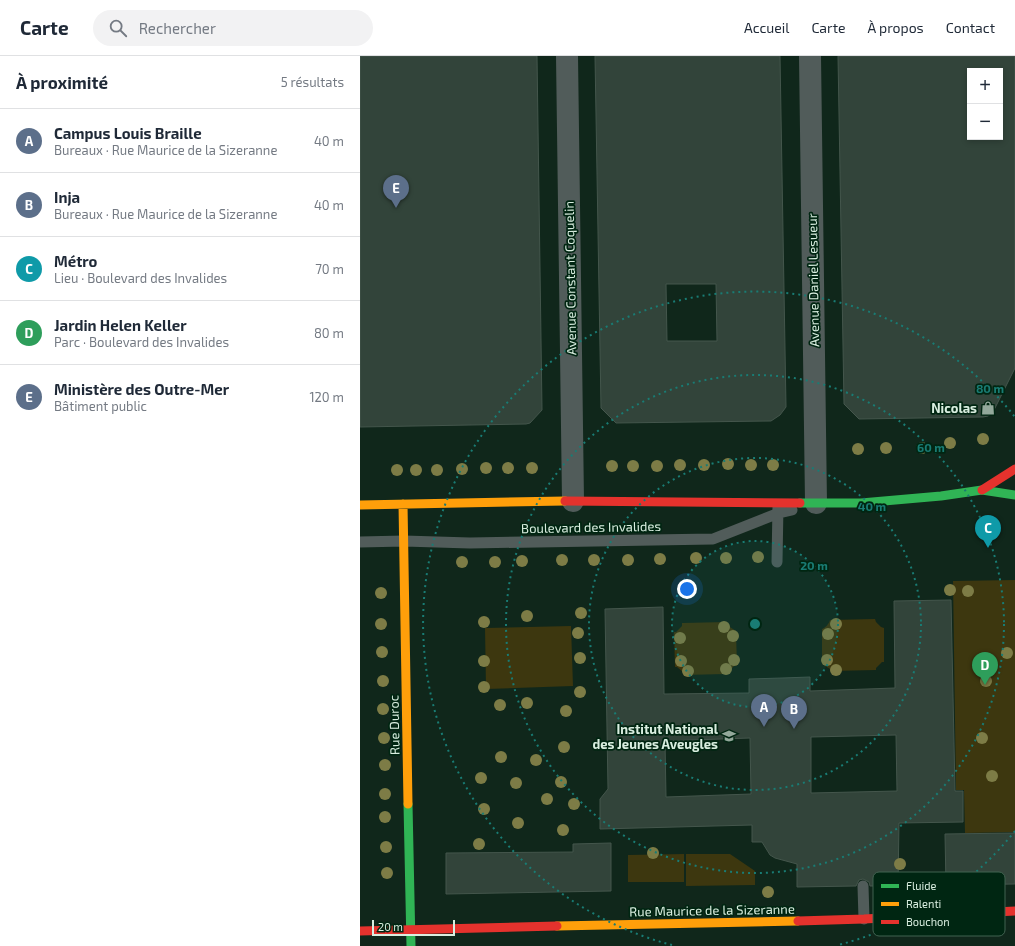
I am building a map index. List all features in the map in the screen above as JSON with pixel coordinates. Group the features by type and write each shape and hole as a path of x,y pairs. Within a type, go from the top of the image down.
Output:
{"street":[{"name":"Avenue Constant Coquelin","path":"567,56 573,501"},
{"name":"Avenue Daniel Lesueur","path":"810,56 816,503"},
{"name":"Boulevard des Invalides","path":"982,490 1015,469"},
{"name":"Boulevard des Invalides","path":"816,503 881,502 982,490 1015,495"},
{"name":"Boulevard des Invalides","path":"360,505 573,501 778,508"},
{"name":"Rue Duroc","path":"403,504 410,946"},
{"name":"Rue Maurice de la Sizeranne","path":"1005,912 1015,911"},
{"name":"Rue Maurice de la Sizeranne","path":"360,931 873,919"}],"lane":[{"name":"Boulevard des Invalides","path":"360,542 404,541 470,543 713,539 778,508 816,503"},
{"path":"777,562 778,508"},
{"path":"863,886 864,919"}],"shaded area":[{"path":"1015,580 1015,832 965,833 964,790 956,790 953,581"},
{"path":"875,619 881,627 884,628 884,662 876,668 876,670 831,671 822,664 822,629 827,626 830,620"},
{"path":"726,622 727,625 736,631 737,666 734,666 727,674 683,675 683,672 675,667 674,632 682,626 682,623"},
{"path":"571,626 573,686 486,689 485,628"},
{"path":"684,854 684,882 628,882 628,855"},
{"path":"686,854 730,854 755,871 755,885 686,886"}],"building":[{"path":"360,56 537,56 542,410 530,423 360,427"},
{"path":"595,56 780,56 786,407 780,415 771,421 616,423 601,408","holes":["666,284 716,284 717,341 667,341"]},
{"path":"838,56 1015,56 1015,368 995,408 988,416 859,419 844,404"},
{"path":"951,600 955,791 963,791 963,822 899,823 898,872 873,872 873,886 870,886 869,882 863,879 859,880 856,886 797,887 797,864 775,858 770,855 762,842 752,842 752,825 600,829 600,799 608,789 605,609 663,607 664,694 749,693 749,679 810,677 810,691 895,688 894,601","holes":["896,735 897,791 811,793 811,737","750,738 751,794 666,797 665,741"]},
{"path":"1015,833 1015,884 1005,884 1005,872 946,872 945,834"},
{"path":"611,843 611,891 446,894 446,853 573,852 573,844"}],"traffic: fast":[{"path":"800,503 861,503 941,496 982,490 1015,495"},
{"path":"408,804 411,946"}],"traffic: slow":[{"path":"360,505 565,501"},
{"path":"403,504 408,804"},
{"path":"557,926 798,921"}],"traffic: jam":[{"path":"982,490 1015,469"},
{"path":"565,501 800,503"},
{"path":"1005,912 1015,911"},
{"path":"798,921 873,919"},
{"path":"360,931 557,926"}],"place":[{"name":"Ministère des Outre-Mer","path":"396,208"},
{"name":"Nicolas","path":"988,408"},
{"name":"Métro","path":"988,548"},
{"name":"Jardin Helen Keller","path":"985,685"},
{"name":"Campus Louis Braille","path":"764,727"},
{"name":"Inja","path":"794,729"},
{"name":"Institut National des Jeunes Aveugles","path":"729,736"}]}
